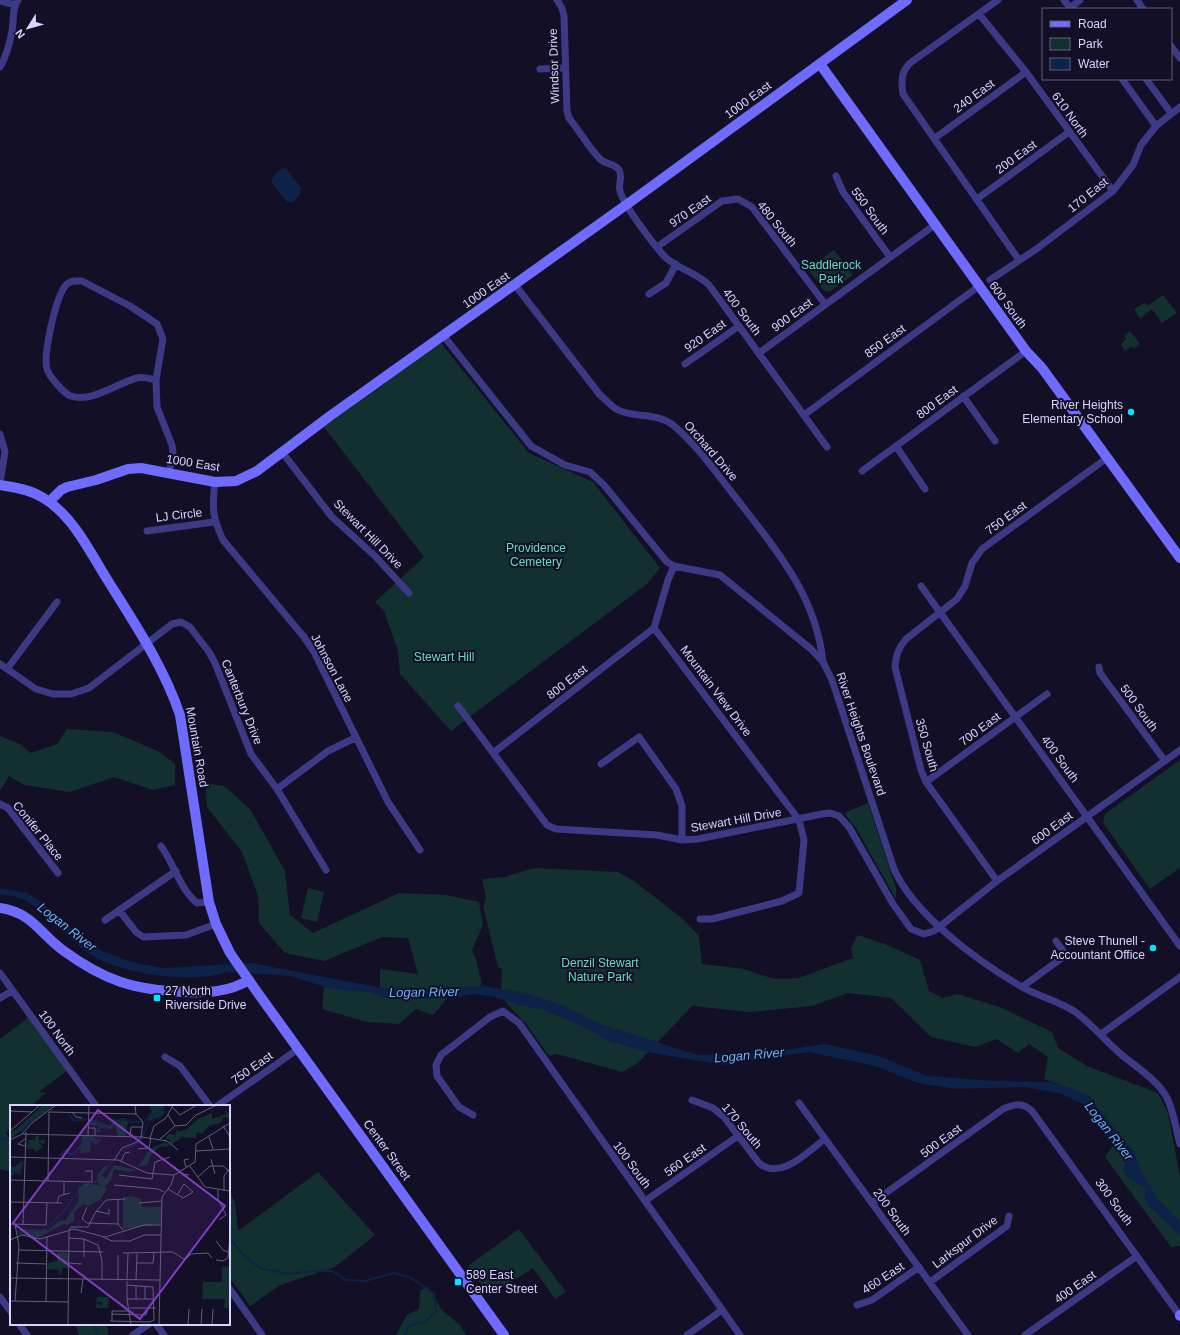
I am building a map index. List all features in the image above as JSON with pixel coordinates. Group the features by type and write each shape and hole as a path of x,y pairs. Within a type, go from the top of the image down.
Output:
{"street":[{"name":"Windsor Drive","path":"556,0 562,8 564,16 567,111 569,118 602,160 616,166 619,170 621,174 620,192 627,205"},
{"name":"1000 East","path":"49,502 61,490 67,487 96,480 128,469 141,468 215,482 236,481 247,476 627,205 907,0"},
{"path":"998,0 910,63 902,75 901,84 903,94 1019,260"},
{"path":"1064,0 1071,8 1080,0"},
{"path":"0,1 16,2 12,31 3,62 0,67"},
{"name":"610 North","path":"979,14 1026,72 1113,191"},
{"path":"1172,47 1180,58"},
{"name":"600 South","path":"820,64 1026,351 1042,368 1180,558"},
{"path":"540,69 565,68"},
{"name":"240 East","path":"935,138 1026,72"},
{"path":"1123,80 1156,126"},
{"path":"1147,80 1171,113"},
{"name":"170 East","path":"990,280 1035,250 1113,191 1133,165 1141,145 1156,126 1171,113 1179,109"},
{"name":"200 East","path":"977,199 1069,132"},
{"name":"550 South","path":"836,176 843,192 890,257"},
{"name":"970 East","path":"657,247 722,201 738,199"},
{"name":"480 South","path":"738,199 752,207 825,304"},
{"name":"400 South","path":"627,205 666,258 702,279 759,353 827,446"},
{"name":"900 East","path":"759,353 936,224"},
{"path":"649,294 666,283 676,264"},
{"path":"156,380 139,377 82,398 69,396 59,387 47,370 46,354 57,305 66,285 73,281 82,280 130,306 157,324 163,339 156,380 157,407 172,445 173,453 169,473"},
{"name":"Orchard Drive","path":"515,285 600,395 615,408 629,414 656,417 672,425 709,463 777,551 797,580 811,613 821,643 823,662"},
{"name":"850 East","path":"804,415 979,286"},
{"name":"920 East","path":"684,364 738,326"},
{"path":"443,335 531,446 565,465 590,472 604,485 667,562 674,566 668,580 654,628"},
{"name":"800 East","path":"862,471 962,396 1026,351"},
{"path":"962,396 995,441"},
{"path":"0,434 3,440 5,452 0,484"},
{"path":"896,446 925,489"},
{"name":"Stewart Hill Drive","path":"282,452 332,517 375,556 409,593"},
{"name":"750 East","path":"940,613 957,599 965,586 972,563 982,549 1107,458"},
{"name":"Johnson Lane","path":"215,482 213,501 214,522 223,540 311,647 388,802 420,850"},
{"name":"Mountain Road","path":"0,484 30,491 49,502 75,528 146,643 171,688 180,715 209,902 216,924 230,953 249,980"},
{"name":"LJ Circle","path":"147,530 214,522"},
{"name":"River Heights Boulevard","path":"674,566 720,575 811,649 823,662 832,680 900,882 917,906 984,963 1022,987 1073,1011 1101,1034 1122,1055 1146,1072 1168,1099 1180,1144"},
{"name":"400 South","path":"921,586 1180,946"},
{"path":"7,669 57,602"},
{"name":"350 South","path":"940,613 906,639 900,647 896,657 895,667 920,770 926,782 997,881"},
{"name":"Canterbury Drive","path":"0,664 36,690 53,694 71,694 89,688 172,624 182,622 190,627 215,663 251,754 277,789 326,870"},
{"name":"800 East","path":"493,753 654,628"},
{"name":"Mountain View Drive","path":"654,628 799,820"},
{"name":"500 South","path":"1099,667 1100,673 1165,761"},
{"name":"700 East","path":"926,782 1047,694"},
{"name":"Stewart Hill Drive","path":"458,706 547,825 556,829 657,836 682,840 698,839 799,820 822,814 839,816 849,827 893,904 911,929 924,934 940,927"},
{"path":"601,764 639,737 676,789 682,806 682,840"},
{"path":"277,789 322,755 355,738"},
{"name":"600 East","path":"940,927 997,881 1180,750"},
{"name":"Conifer Place","path":"0,804 8,808 58,873"},
{"path":"700,920 712,919 775,903 799,893 804,840 799,820"},
{"path":"161,846 189,896 197,903 209,902"},
{"path":"105,920 176,871"},
{"path":"0,908 15,910 24,916 62,950 91,969 132,987 152,990 222,992 237,987 249,980"},
{"path":"119,910 136,932 143,937 186,935 216,924"},
{"path":"1022,987 1066,955 1056,941"},
{"name":"100 North","path":"0,973 95,1105"},
{"path":"1101,1034 1180,977"},
{"name":"Center Street","path":"249,980 504,1335"},
{"path":"0,998 12,991"},
{"name":"100 South","path":"473,1115 459,1107 437,1076 436,1065 441,1055 490,1017 503,1012 519,1023 740,1335"},
{"name":"750 East","path":"218,1105 298,1049"},
{"path":"165,1057 180,1066 209,1105"},
{"name":"170 South","path":"692,1100 713,1108 724,1117 759,1163 772,1170 784,1168 825,1139"},
{"name":"200 South","path":"799,1103 968,1335"},
{"name":"500 East","path":"872,1203 1003,1109 1015,1105 1025,1105"},
{"name":"300 South","path":"1025,1105 1032,1111 1180,1316"},
{"name":"560 East","path":"645,1201 738,1136"},
{"name":"Larkspur Drive","path":"930,1282 1006,1226 1009,1216"},
{"name":"400 East","path":"1025,1335 1137,1256"},
{"name":"460 East","path":"858,1305 872,1300 919,1267"},
{"path":"230,1289 262,1335"},
{"path":"0,1297 10,1311"},
{"path":"687,1335 722,1310"},
{"path":"21,1325 27,1335"},
{"path":"133,1335 148,1325"},
{"path":"157,1325 164,1335"}],"green space":[{"name":"Saddlerock Park","path":"834,250 853,275 829,292 824,291 808,269"},
{"path":"1163,295 1177,313 1162,323 1152,309 1140,319 1134,309 1144,303 1149,305"},
{"path":"1130,331 1140,344 1134,349 1132,346 1125,351 1121,344 1126,339 1124,336"},
{"name":"Providence Cemetery","path":"441,343 529,453 593,482 660,568 647,584 451,731 400,674 398,651 384,611 375,602 424,557 324,427"},
{"path":"67,729 113,732 160,752 175,764 175,785 153,790 114,777 70,792 24,785 9,776 0,791 0,736 20,744 31,753 57,744"},
{"path":"1180,760 1180,868 1150,889 1103,823 1105,814"},
{"path":"205,783 224,786 250,809 285,871 290,915 313,933 399,893 446,895 479,902 483,925 472,950 482,984 474,991 453,991 433,1015 416,1009 399,1024 367,1022 322,1009 324,987 380,990 380,969 418,974 408,938 382,937 324,961 285,953 259,923 258,896 242,852 207,807"},
{"path":"868,803 896,888 896,899 856,828 844,813"},
{"name":"Denzil Stewart Nature Park","path":"534,868 618,872 634,881 683,919 699,936 702,964 744,969 774,979 799,978 853,958 851,948 858,935 885,944 920,960 929,991 943,998 957,994 1000,1007 1052,1032 1058,1048 1089,1067 1158,1093 1168,1113 1180,1177 1180,1246 1171,1247 1105,1157 1119,1137 1090,1097 1044,1079 1048,1057 1029,1044 1018,1053 997,1039 975,1047 931,1037 891,998 848,993 812,1006 750,1012 692,1006 638,1063 622,1072 557,1054 549,1056 527,1025 507,1004 501,994 502,969 498,967 483,906 486,898 482,879 504,877"},
{"path":"308,888 324,892 317,922 301,918"},
{"path":"30,1016 68,1070 39,1092 46,1093 32,1105 10,1105 10,1128 6,1133 10,1141 10,1172 0,1169 0,1039"},
{"path":"318,1172 375,1235 335,1267 280,1285 250,1306 230,1278 230,1193 235,1202 238,1231"},
{"path":"519,1229 566,1292 555,1299 533,1268 489,1296 468,1266"},
{"path":"428,1286 441,1309 460,1325 466,1335 396,1335 407,1315 419,1309 420,1291"},
{"path":"75,1325 107,1325 108,1335 79,1335"}],"water":[{"path":"286,168 301,188 300,195 293,202 287,202 271,182 277,173"},
{"name":"Logan River","path":"0,888 27,893 40,901 72,930 95,948 131,962 164,968 251,963 393,990 484,986 525,993 564,1006 600,1024 701,1055 791,1049 824,1044 876,1055 928,1076 996,1081 1047,1082 1072,1088 1090,1098 1135,1153 1141,1171 1157,1198 1180,1222 1180,1236 1145,1202 1145,1188 1128,1178 1123,1171 1125,1164 1120,1152 1083,1104 1059,1093 1024,1087 956,1089 918,1083 875,1066 809,1052 722,1065 648,1052 609,1041 586,1028 545,1010 519,1005 495,997 473,994 452,998 390,999 369,992 332,989 290,976 227,972 212,976 193,977 153,975 133,971 98,958 74,942 36,907 25,900 13,896 0,895"}],"waterway":[{"path":"0,1139 10,1140"},
{"path":"230,1238 243,1255 260,1268 289,1274 313,1271 332,1271 346,1280 365,1281 394,1273 409,1277 434,1293 436,1311 425,1322 409,1326 405,1335"},
{"path":"94,1325 98,1335"}],"place":[{"name":"River Heights Elementary School","path":"1131,412"},
{"name":"Steve Thunell - Accountant Office","path":"1153,948"},
{"name":"27 North Riverside Drive","path":"157,998"},
{"name":"589 East Center Street","path":"458,1282"}],"park label":[{"name":"Stewart Hill","path":"444,657"}]}
